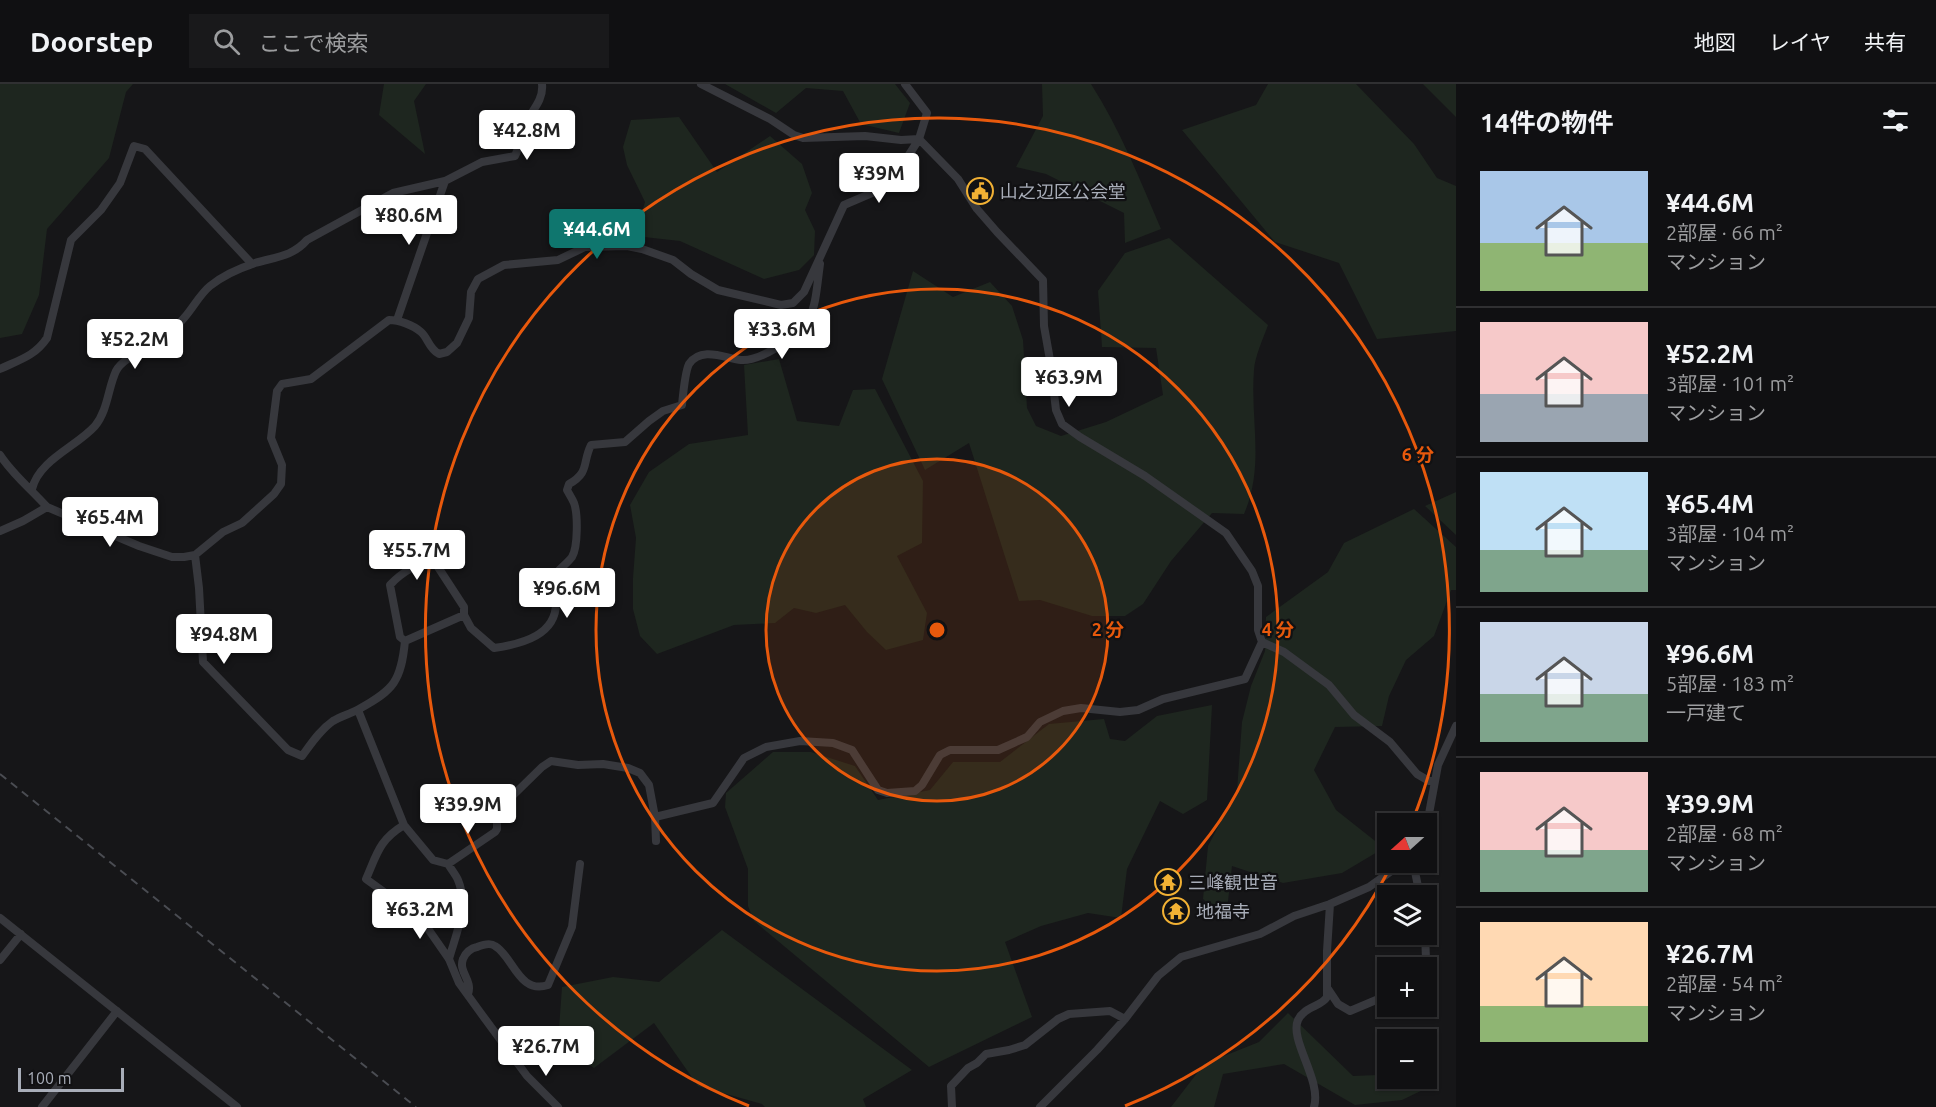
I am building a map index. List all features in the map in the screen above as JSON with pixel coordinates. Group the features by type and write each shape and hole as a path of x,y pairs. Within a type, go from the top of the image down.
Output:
{"street":[{"path":"32,489 34,480 44,469 97,424 106,405 117,369 154,344 183,320 209,287 252,264 291,254 307,240 393,193 445,181 482,162 515,156 521,145 522,130 543,93 542,84"},
{"path":"655,817 713,803 744,758 766,747 800,741 833,743 852,750 878,790 887,793 915,791 922,785 940,755 950,750 998,750 1027,737 1040,722 1063,711 1081,708 1120,712 1138,710 1162,699 1245,679 1262,642 1258,630 1258,586 1226,533 1145,476 1080,438 1062,423 1056,410 1044,326 1043,280 977,209 958,179 918,139 901,140 865,136 803,138 794,135 770,118 701,84"},
{"path":"0,455 16,477 32,489 47,507 139,546 172,557 195,555 223,532 242,523 274,494 281,484 282,465 271,438 277,391 282,384 311,378 383,323 396,320 421,332 438,354 447,352 457,343 469,318 471,292 478,279 504,265 558,260 585,247 627,246 673,260 718,290 781,305 794,303 804,292 844,205 888,183 900,169 918,139 927,113 905,84"},
{"path":"0,369 33,354 40,349 47,338 71,240 101,210 120,183 134,146 145,149 252,264"},
{"path":"396,320 445,181"},
{"path":"405,641 400,637 390,585 423,563 431,561 436,564 464,607 464,615 471,628 494,648 516,645 536,636 546,628 554,620 556,606 552,586 554,577 576,549 575,505 567,490 569,484 580,477 588,460 591,445 625,442 663,411 682,405 689,365 696,358 711,353 743,360 762,356 795,338 805,328 812,314 821,257"},
{"path":"0,531 47,507"},
{"path":"195,555 203,662 288,750 302,756 324,728 335,720 358,710 395,684 403,667 405,641"},
{"path":"405,641 464,615"},
{"path":"1262,642 1284,652 1329,685 1354,715 1390,742 1417,774 1429,781 1435,781"},
{"path":"358,710 404,825 433,861 448,864 495,832 497,811 542,766 551,761 578,765 603,764 628,768 640,773 649,785 655,817 656,842"},
{"path":"1429,813 1438,765 1456,726"},
{"path":"404,825 389,834 382,842 366,879 411,909 424,923 449,959 459,983 527,1076 558,1107"},
{"path":"448,864 458,880 462,900 462,913 449,959"},
{"path":"468,994 470,985 462,970 462,959 470,949 489,944 496,946 523,979 536,987 548,985 572,927 580,864"},
{"path":"1040,1107 1125,1019 1158,976 1181,957 1254,937 1294,916 1330,904 1369,886 1388,873"},
{"path":"1314,1107 1315,1089 1298,1035 1297,1024 1299,1018 1309,1007 1324,1001 1328,989 1327,951 1330,904"},
{"path":"0,918 237,1107"},
{"path":"0,960 21,934"},
{"path":"1328,989 1338,1004 1350,1011 1377,1000"},
{"path":"42,1107 117,1011"},
{"path":"951,1107 951,1086 968,1068 986,1054 1025,1045 1058,1019 1080,1011 1110,1011 1125,1019"}],"shaded area":[{"path":"0,84 133,84 126,92 109,158 47,229 39,295 22,334 0,338"},
{"path":"384,84 426,84 414,101 425,154 379,115"},
{"path":"725,84 895,84 910,103 899,133 861,124 843,91 806,88 776,113"},
{"path":"1042,84 1091,84 1120,137 1161,229 1125,243 1124,213 1046,174 1016,167 1043,116"},
{"path":"1268,84 1356,84 1414,144 1437,178 1456,186 1456,331 1377,339 1339,263 1275,242 1182,130 1256,105"},
{"path":"1423,84 1456,84 1456,117"},
{"path":"679,117 717,172 770,136 802,164 812,193 805,210 815,231 814,255 799,270 764,279 680,241 635,236 645,202 627,165 623,147 631,120"},
{"path":"1169,238 1268,325 1254,370 1254,478 1244,514 1212,513 1171,561 1143,604 1125,616 1092,616 1040,600 1019,601 969,443 925,470 882,379 913,271 953,297 990,282 1012,306 1023,340 1027,408 1036,426 1061,436 1106,422 1163,395 1156,348 1102,347 1098,291 1125,253"},
{"path":"779,359 797,421 839,426 853,390 875,389 923,481 922,543 897,556 927,613 923,640 886,650 867,632 845,605 816,613 794,608 775,623 734,625 657,654 640,636 633,609 636,538 630,505 649,472 689,444 748,435 744,365"},
{"path":"1456,492 1456,535 1425,506"},
{"path":"1414,509 1456,547 1456,590 1451,590 1434,636 1406,660 1389,696 1382,726 1335,727 1314,770 1336,810 1377,842 1377,852 1342,873 1283,883 1232,866 1226,919 1203,899 1208,846 1237,791 1242,722 1251,686 1265,651 1266,617 1328,572 1344,543"},
{"path":"1212,705 1207,800 1183,814 1160,801 1127,869 1121,918 1088,913 1041,926 1005,942 1032,1017 929,1067 754,921 748,906 748,869 725,807 726,793 773,752 811,752 855,766 878,800 930,790 953,762 1000,762 1049,724 1104,719 1110,739 1125,741 1157,716"},
{"path":"722,930 912,1070 863,1099 866,1107 765,1107 762,1104 698,1086 654,1023 594,1068 558,1043 562,987 613,977 659,982"},
{"path":"1288,1013 1353,1076 1377,1075 1377,1089 1425,1089 1402,1100 1355,1105 1284,1064 1223,1074 1214,1107 1171,1107 1204,1064 1259,1042"}],"railway":[{"path":"0,774 416,1107"}],"place":[{"name":"山之辺区公会堂","path":"980,191"},
{"name":"三峰観世音","path":"1168,882"},
{"name":"地福寺","path":"1176,911"}]}
